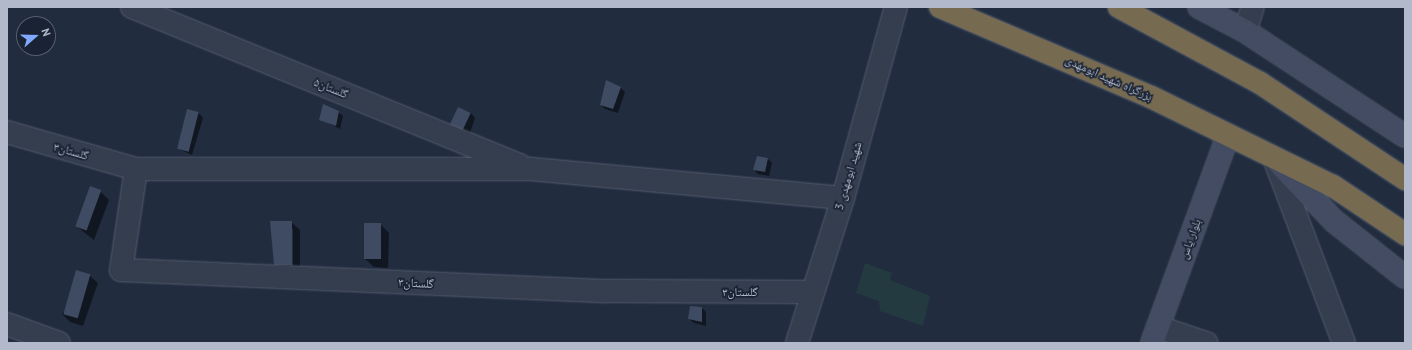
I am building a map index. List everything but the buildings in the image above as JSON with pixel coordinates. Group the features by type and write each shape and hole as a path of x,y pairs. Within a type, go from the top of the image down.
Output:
{"highway":[{"name":"بزرگراه شهید ابومهدی","path":"940,7 1130,87 1228,134 1333,186 1405,234"},
{"path":"1119,7 1260,83 1405,179"}],"main road":[{"path":"1199,7 1245,31 1405,136"},
{"name":"بلوار یاس","path":"1155,335 1228,134"},
{"name":"بزرگراه شهید ابومهدی","path":"1274,158 1334,221 1405,277"}],"street":[{"name":"گلستان۵","path":"132,7 531,169"},
{"name":"شهید ابومهدی 3","path":"797,343 842,198 896,7"},
{"path":"1245,31 1253,7"},
{"name":"گلستان۳","path":"7,132 136,170 531,169"},
{"path":"1274,158 1344,343"},
{"path":"531,169 842,198"},
{"name":"گلستان۳","path":"136,170 121,270 607,291 812,292"},
{"path":"7,324 59,343"},
{"path":"1155,335 1206,343"}],"green space":[{"path":"865,263 892,273 890,280 930,296 923,326 880,311 879,301 856,293"}]}
